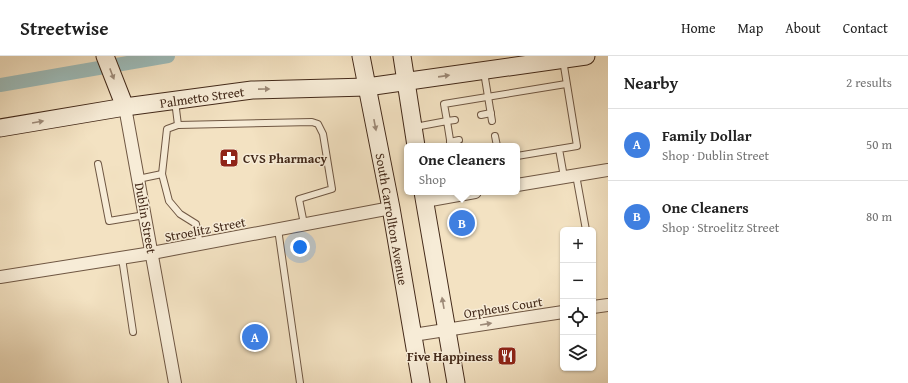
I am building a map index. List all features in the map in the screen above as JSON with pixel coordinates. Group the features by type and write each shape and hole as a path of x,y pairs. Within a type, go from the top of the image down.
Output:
{"street":[{"name":"Dublin Street","path":"105,56 122,100 145,215 175,383"},
{"name":"Palmetto Street","path":"0,128 122,100 174,101 252,90 367,87 586,56"},
{"path":"402,58 416,143"},
{"name":"South Carrollton Avenue","path":"362,61 391,208 421,383"},
{"path":"520,184 608,170"},
{"path":"437,195 424,196 456,383"},
{"name":"Stroelitz Street","path":"0,277 152,253 391,208"},
{"path":"596,307 608,305"},
{"name":"Orpheus Court","path":"413,335 560,312"}],"lane":[{"path":"520,155 577,146 563,59"},
{"path":"484,70 492,121"},
{"path":"451,143 444,104 566,84"},
{"path":"174,101 178,125"},
{"path":"480,116 491,113"},
{"path":"413,127 455,120"},
{"path":"200,244 196,224 180,214 169,201 162,174 167,129 178,125 312,122 318,124 322,134 332,189 299,199 304,224"},
{"path":"449,131 457,130"},
{"path":"495,136 495,143"},
{"path":"453,143 459,140"},
{"path":"558,149 564,177"},
{"path":"98,164 109,221 145,215"},
{"path":"138,179 162,174"},
{"path":"576,175 585,227"},
{"path":"278,229 300,383"},
{"path":"122,258 133,332"}],"waterway":[{"path":"0,85 168,56"}],"place":[{"name":"CVS Pharmacy","path":"229,158"},
{"name":"One Cleaners","path":"462,223"},
{"name":"Family Dollar","path":"255,337"},
{"name":"Five Happiness","path":"507,356"}]}
